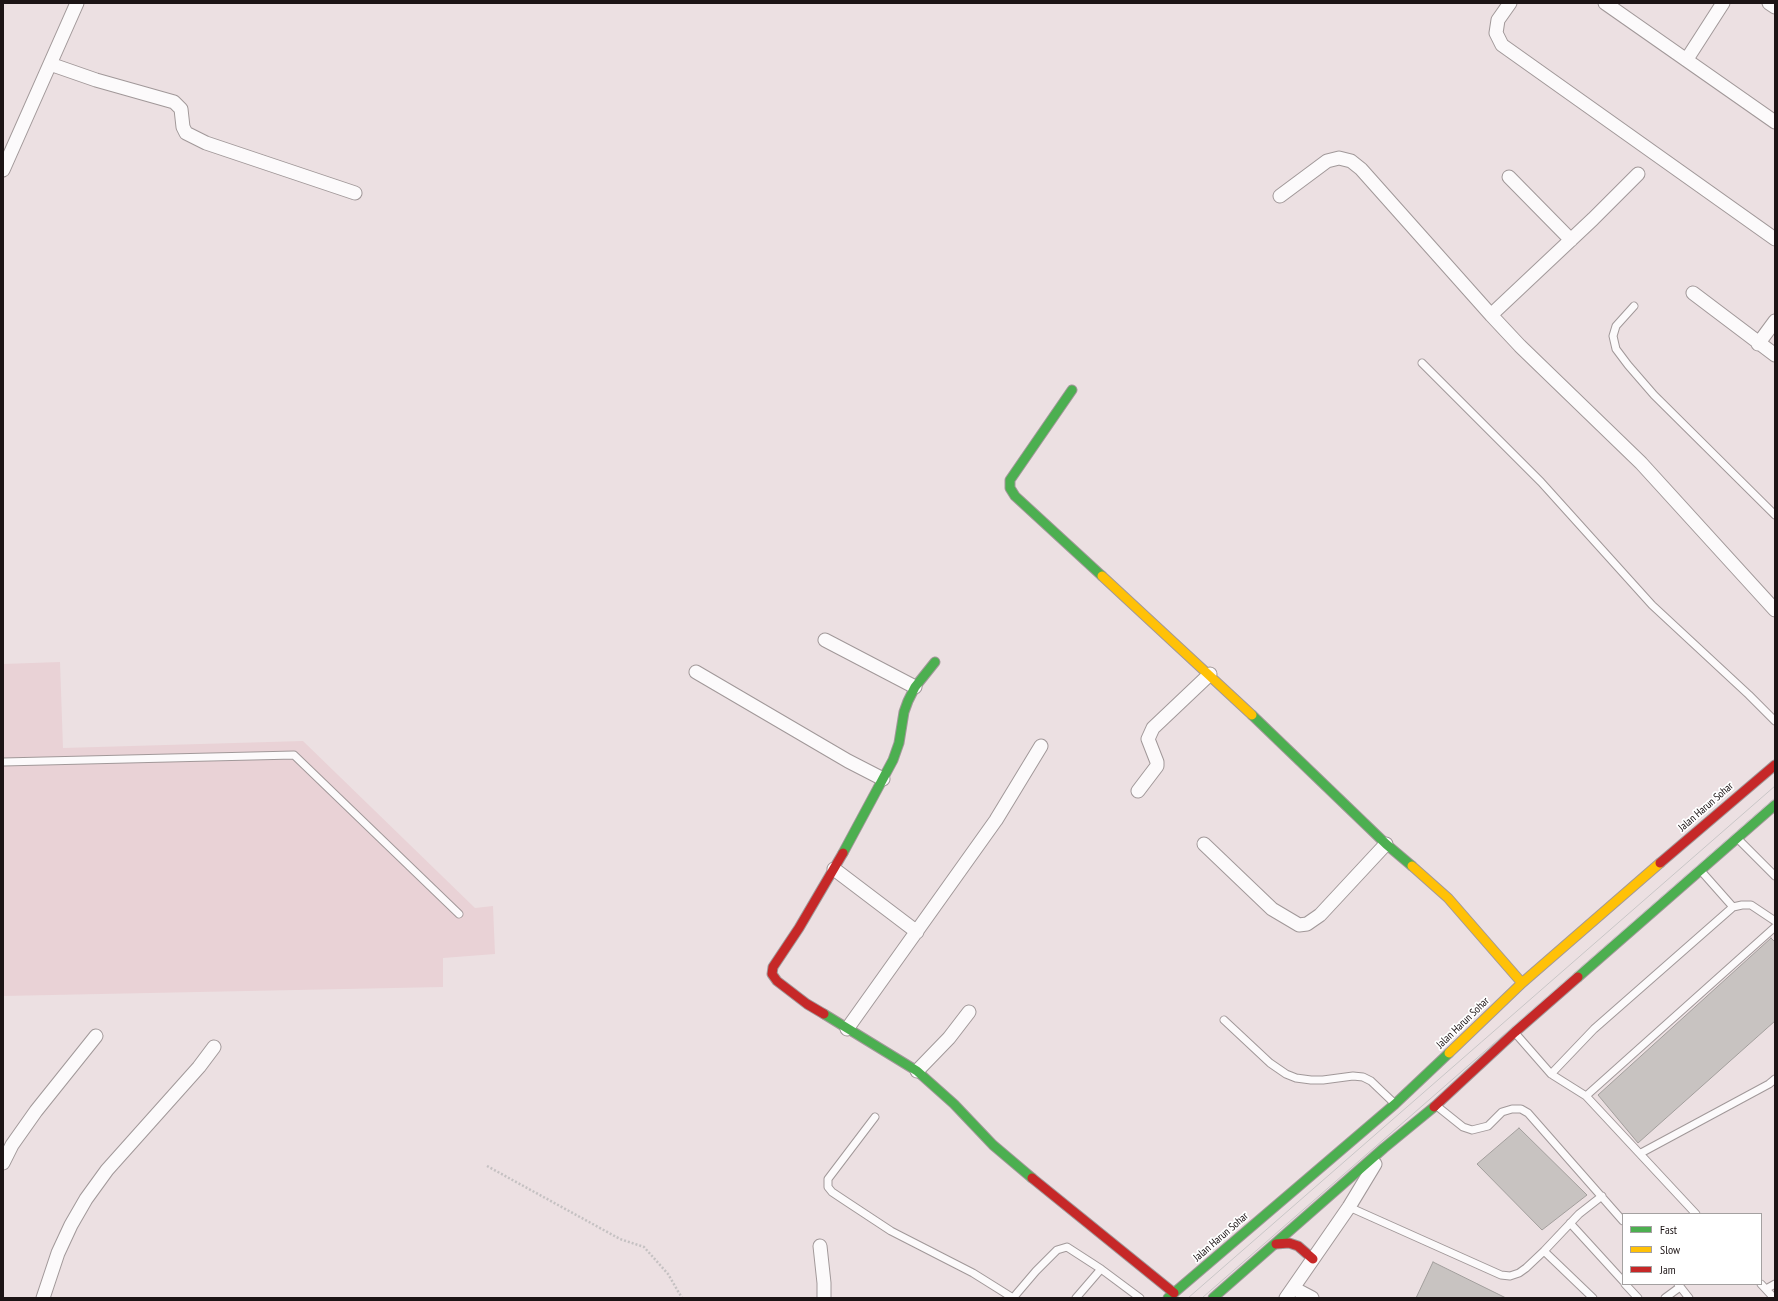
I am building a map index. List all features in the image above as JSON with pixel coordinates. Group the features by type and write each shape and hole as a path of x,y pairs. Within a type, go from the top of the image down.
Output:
{"main road":[{"path":"1072,390 1010,480 1010,488 1015,496 1210,674 1386,844 1448,898 1522,983"},
{"path":"935,662 915,687 904,712 899,743 893,760 883,779 834,869 799,928 773,967 772,971 777,981 807,1004 876,1045 917,1072 954,1104 993,1145 1171,1296"},
{"name":"Jalan Harun Sohar","path":"1171,1296 1395,1104 1522,983 1775,765"},
{"path":"1213,1298 1384,1148 1436,1105 1515,1032 1775,805"},
{"path":"1276,1244 1289,1243 1298,1246 1313,1259"}],"street":[{"path":"3,170 78,3"},
{"path":"1510,3 1498,20 1496,33 1502,45 1775,239"},
{"path":"1605,3 1775,122"},
{"path":"1687,59 1723,3"},
{"path":"1769,3 1775,7"},
{"path":"50,64 96,80 174,102 181,108 183,127 186,133 206,143 355,193"},
{"path":"1280,196 1327,161 1339,158 1351,160 1361,168 1491,316 1641,463 1775,610"},
{"path":"1491,316 1638,174"},
{"path":"1509,177 1571,240"},
{"path":"1693,293 1758,344 1775,355"},
{"path":"1758,344 1775,321"},
{"path":"825,640 915,687"},
{"path":"696,672 848,761 883,779"},
{"path":"1138,791 1157,766 1157,762 1148,739 1153,728 1210,674"},
{"path":"847,1029 996,820 1041,746"},
{"path":"1204,844 1272,909 1299,925 1307,924 1320,915 1386,844"},
{"path":"834,869 917,932"},
{"path":"917,1072 949,1038 969,1012"},
{"path":"3,1163 7,1145 96,1036"},
{"path":"43,1298 58,1253 86,1199 107,1170 199,1067 214,1047"},
{"path":"1312,1298 1290,1293 1349,1207 1384,1148"},
{"path":"820,1246 824,1298"}],"lane":[{"path":"1634,306 1616,326 1613,336 1616,349 1628,366 1654,395 1775,515"},
{"path":"1422,363 1541,482 1652,605 1775,721"},
{"path":"3,762 294,755 459,914"},
{"path":"1737,838 1775,876"},
{"path":"1700,870 1733,908"},
{"path":"1551,1074 1594,1029 1733,908 1742,905 1751,905 1775,921"},
{"path":"1586,1096 1775,927"},
{"path":"1224,1020 1270,1063 1286,1074 1296,1078 1311,1080 1353,1076 1363,1077 1371,1081 1395,1104"},
{"path":"1515,1032 1551,1074 1586,1096 1695,1213"},
{"path":"1641,1154 1770,1084 1775,1079"},
{"path":"1436,1105 1463,1127 1472,1130 1488,1126 1502,1112 1512,1109 1521,1109 1528,1113 1622,1220"},
{"path":"874,1117 828,1179 830,1190 891,1231 973,1273 1013,1298 1036,1271 1061,1248 1070,1248 1140,1298"},
{"path":"1349,1207 1500,1275 1510,1276 1519,1273 1544,1251 1570,1223 1602,1196"},
{"path":"1570,1223 1622,1280"},
{"path":"1544,1251 1593,1298"},
{"path":"1076,1298 1101,1269"},
{"path":"1774,1298 1764,1287 1775,1284"},
{"path":"1626,1285 1638,1298"},
{"path":"1665,1298 1679,1286 1689,1298"}],"path":[{"path":"487,1166 620,1239 644,1247 668,1274 682,1298"}],"shaded area":[{"path":"60,662 63,748 303,741 475,908 493,906 495,954 443,958 443,987 3,996 3,664"}],"building":[{"path":"1771,938 1775,942 1775,1021 1638,1143 1598,1095"},
{"path":"1519,1128 1587,1195 1542,1230 1477,1164"},
{"path":"1433,1262 1506,1298 1416,1298"}],"tram line":[{"path":"1188,1298 1775,786"},
{"path":"1202,1298 1775,798"}],"traffic: fast":[{"path":"1072,390 1010,480 1010,488 1015,496 1102,576"},
{"path":"843,853 893,760 899,743 904,712 908,701 915,687 935,662"},
{"path":"1252,715 1386,844 1412,866"},
{"path":"1578,977 1775,805"},
{"path":"824,1014 917,1071 954,1104 993,1145 1032,1178"},
{"path":"1168,1298 1395,1104 1449,1053"},
{"path":"1213,1298 1384,1148 1434,1107"}],"traffic: slow":[{"path":"1102,576 1252,715"},
{"path":"1449,1053 1522,983 1660,863"},
{"path":"1412,866 1448,898 1522,983"}],"traffic: jam":[{"path":"1660,863 1775,765"},
{"path":"824,1014 807,1004 777,981 772,974 773,967 799,928 843,853"},
{"path":"1434,1107 1515,1032 1578,977"},
{"path":"1032,1178 1174,1293"},
{"path":"1276,1244 1289,1243 1298,1246 1313,1259"}]}
